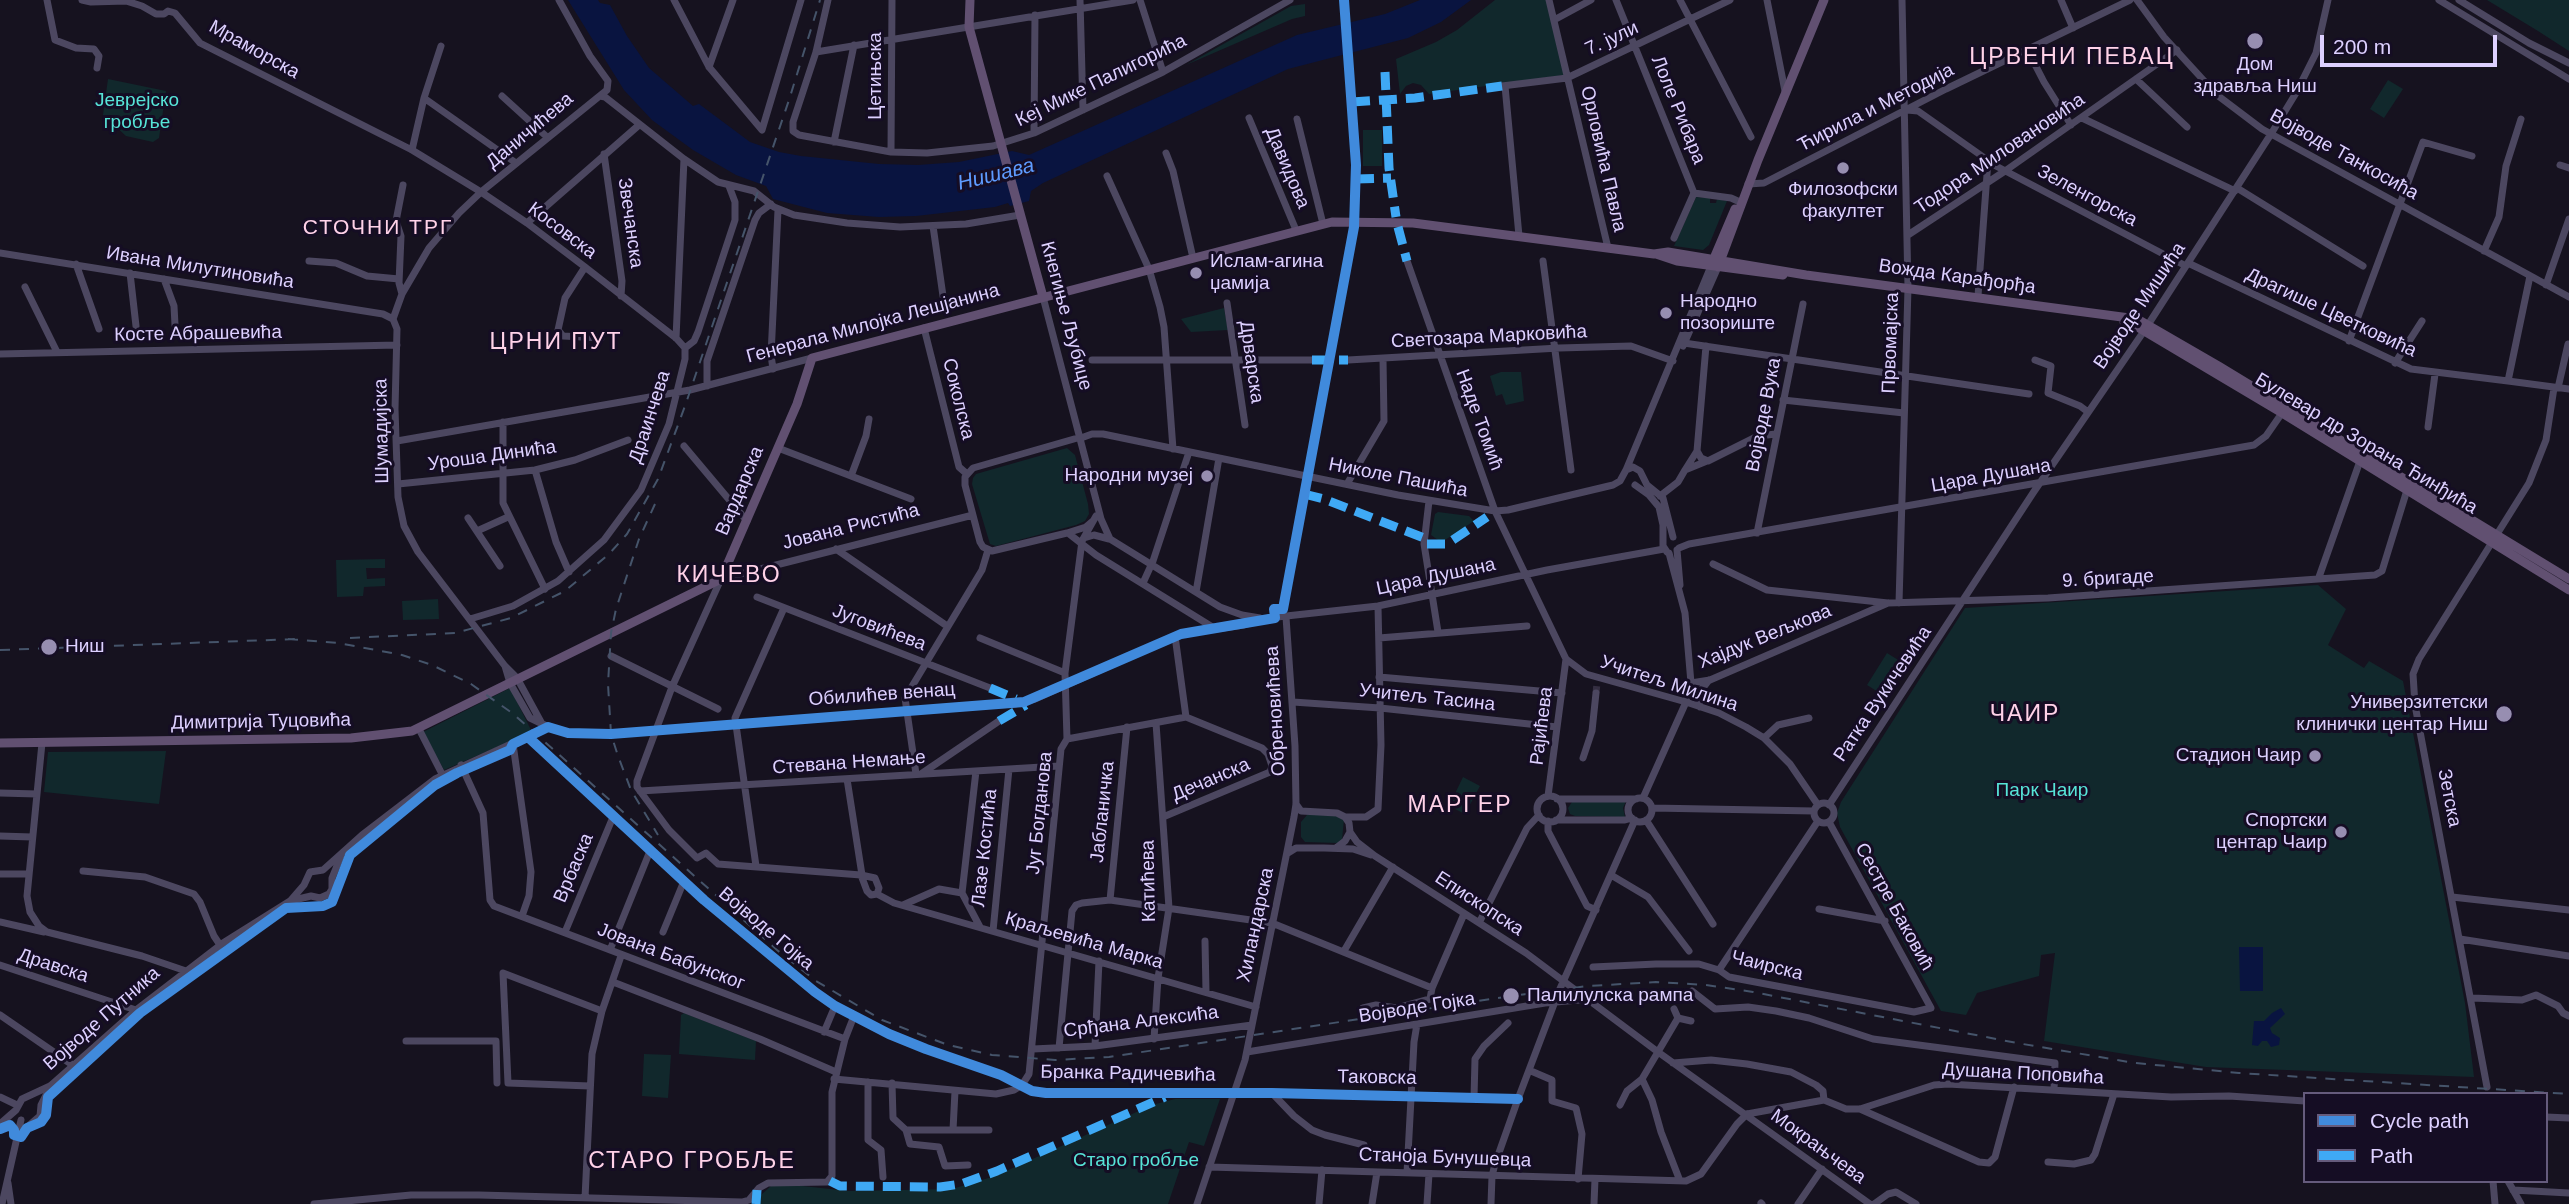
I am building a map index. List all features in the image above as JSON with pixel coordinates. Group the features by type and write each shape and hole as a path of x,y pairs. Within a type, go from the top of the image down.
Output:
{"main road":[{"name":"Кнегиње Љубице","path":"970,0 970,27 1043,297"},
{"path":"1716,263 1824,2"},
{"path":"1716,263 1728,220 1747,188"},
{"name":"Генерала Милојка Лешјанина","path":"812,358 1323,224 1354,222 1427,225"},
{"name":"Вожда Карађорђа","path":"1427,225 1654,254 1668,252 1787,276 1806,275 1978,296 2102,315 2146,327"},
{"name":"Булевар др Зорана Ђинђића","path":"2146,327 2407,490 2569,579"},
{"name":"Булевар др Зорана Ђинђића","path":"2146,327 2494,538 2569,590"},
{"name":"Вардарска","path":"721,579 778,448 812,358"},
{"name":"Јована Ристића","path":"514,680 721,579"},
{"name":"Димитрија Туцовића","path":"0,743 351,738 402,734 419,729 514,680"}],"street":[{"path":"47,0 55,40 76,48 94,49 99,56 97,68"},
{"name":"Мраморска","path":"82,0 126,1 156,14 168,11 175,13 200,43 412,150"},
{"path":"559,0 590,56 608,81 607,90 600,96"},
{"path":"674,0 709,67 762,130 801,0"},
{"path":"709,67 733,0"},
{"path":"828,0 816,52 970,27 1079,4 1133,0"},
{"name":"Цетињска","path":"891,152 892,0"},
{"path":"1140,0 1163,72"},
{"name":"Кеј Мике Палигорића","path":"816,52 792,128 799,135 891,152 1002,148 1163,72 1290,0"},
{"name":"Орловића Павла","path":"1549,0 1608,248"},
{"path":"1554,20 1591,0"},
{"name":"Лоле Рибара","path":"1616,0 1694,193"},
{"path":"1680,0 1751,137"},
{"name":"7. јули","path":"1519,236 1504,86 1567,78 1730,0"},
{"path":"1767,0 1785,91"},
{"name":"Првомајска","path":"1899,603 1908,288 1902,0"},
{"path":"2061,0 2073,28"},
{"name":"Ћирила и Методија","path":"1747,188 1764,183 2027,49 2130,0"},
{"name":"Војводе Танкосића","path":"2137,0 2151,22 2222,101 2271,134 2569,297"},
{"name":"Војводе Мишића","path":"1963,601 2271,134 2311,66 2322,34 2325,0"},
{"path":"2439,0 2569,79"},
{"path":"2459,0 2529,43 2569,62"},
{"path":"1079,4 1083,110"},
{"path":"1034,133 1035,15"},
{"path":"834,142 854,45"},
{"path":"412,150 424,98 441,46"},
{"path":"2027,49 2071,125"},
{"name":"Тодора Миловановића","path":"1908,235 2005,171 2177,50"},
{"path":"2136,79 2187,127"},
{"path":"502,96 547,137"},
{"path":"600,96 605,97 718,182 754,191 778,210 847,223 933,226 1020,215"},
{"name":"Даничићева","path":"481,192 600,96"},
{"path":"424,98 516,163"},
{"name":"Зеленгорска","path":"1904,111 1914,110 1920,113 2005,171 2187,265"},
{"name":"Давидова","path":"1249,118 1296,230"},
{"path":"2082,118 2236,190 2363,266"},
{"path":"1297,119 1323,224"},
{"path":"2484,251 2499,217 2506,166 2521,120"},
{"path":"527,223 639,125"},
{"path":"2349,341 2423,142 2472,156"},
{"name":"Косовска","path":"412,150 527,223 676,338 685,348"},
{"path":"1166,153 1173,171 1193,258"},
{"name":"Звечанска","path":"604,154 622,281 621,296"},
{"path":"676,338 684,159"},
{"path":"1978,296 1988,161"},
{"path":"2560,165 2569,169"},
{"path":"1107,176 1149,269 1164,327 1174,449"},
{"path":"402,294 399,279 401,236 396,221 403,185"},
{"name":"Драинчева","path":"470,619 513,606 569,572 611,531 641,489 664,436 685,359 685,348 694,341 698,332 735,220 735,202 729,186"},
{"name":"Шумадијска","path":"481,192 443,230 402,294 393,319 397,329 398,484 400,512 410,541 514,680"},
{"path":"1674,238 1694,193 1740,201"},
{"path":"706,386 707,361 755,220 771,204"},
{"path":"772,369 778,210"},
{"path":"2546,285 2569,219"},
{"path":"933,226 943,296"},
{"name":"Ивана Милутиновића","path":"0,253 383,314 393,319"},
{"path":"309,261 336,263 367,276 399,279"},
{"name":"Наде Томић","path":"1407,261 1494,511 1566,659"},
{"path":"1543,261 1571,470"},
{"path":"1673,361 1685,343 1716,263"},
{"path":"1679,585 1665,548 1659,507 1649,495 1635,485 1626,483 1625,473 1716,263"},
{"path":"76,264 99,329"},
{"name":"Драгише Цветковића","path":"2187,265 2411,369 2569,389"},
{"path":"585,267 565,298 558,330 563,336 601,338"},
{"path":"131,273 136,326"},
{"path":"2508,382 2530,276"},
{"path":"164,279 174,306 175,325"},
{"path":"25,287 57,352"},
{"name":"Кнегиње Љубице","path":"1043,297 1081,437 1097,512 1110,539"},
{"name":"Дрварска","path":"1227,303 1245,425"},
{"name":"Војводе Вука","path":"1757,533 1803,304"},
{"path":"2395,363 2422,321"},
{"name":"Соколска","path":"924,328 959,467 967,474 965,485 980,542 988,550"},
{"path":"1685,343 2029,394"},
{"name":"Зетска","path":"2487,1087 2413,696 2413,674 2419,659 2533,475 2546,440 2568,344"},
{"name":"Косте Абрашевића","path":"0,354 397,345"},
{"name":"Светозара Марковића","path":"1348,360 1631,346 1673,361"},
{"path":"1660,496 1678,482 1697,451 1706,346"},
{"name":"Генерала Милојка Лешјанина","path":"397,441 706,386 812,358"},
{"path":"1347,484 1384,421 1383,359"},
{"path":"1092,360 1312,360"},
{"path":"2035,360 2051,366 2048,393 2088,412"},
{"path":"2428,427 2435,374"},
{"path":"1783,400 1904,413"},
{"name":"Цара Душана","path":"1677,544 1757,533 2254,445 2266,436 2282,413"},
{"path":"851,476 866,436 869,419"},
{"path":"503,422 502,493 508,517 545,589"},
{"name":"Николе Пашића","path":"967,474 977,467 1098,433 1494,511 1511,510 1613,485 1631,468 1637,468"},
{"path":"1685,470 1758,436 1776,434"},
{"name":"Уроша Динића","path":"398,484 535,470 575,460 628,440"},
{"path":"684,446 747,521"},
{"path":"778,448 911,499"},
{"path":"1636,448 1637,468 1666,505 1677,544 1679,585 1689,638 1691,683"},
{"path":"1697,451 1701,458 1708,461"},
{"path":"1143,583 1152,565 1189,452"},
{"path":"1196,592 1219,458"},
{"path":"2319,577 2360,461"},
{"path":"535,470 559,551 569,572"},
{"path":"1635,485 1642,477"},
{"name":"9. бригаде","path":"1713,565 1767,590 1888,603 2191,590 2319,577 2363,576 2381,573 2407,490"},
{"path":"1429,500 1423,539 1438,632"},
{"path":"999,721 918,774 906,710 906,696 982,570 988,550 995,551 1067,533 1088,525 1097,512"},
{"path":"1083,541 1097,512"},
{"name":"Јована Ристића","path":"721,579 973,515"},
{"path":"477,531 508,517"},
{"path":"468,518 500,566"},
{"path":"1067,533 1083,541 1096,555 1214,628 1224,620 1220,607"},
{"path":"1083,541 1097,535 1110,539 1220,607 1242,615 1268,618"},
{"path":"1665,548 1667,538 1677,544"},
{"name":"Југ Богданова","path":"1021,1085 1029,1074 1032,1049 1059,766 1061,749 1067,739 1065,673 1083,541"},
{"path":"1665,548 1677,544"},
{"name":"Цара Душана","path":"1214,628 1244,625 1268,618 1378,606 1665,548"},
{"path":"835,549 947,626"},
{"path":"1079,567 1085,559 1096,555"},
{"name":"Вардарска","path":"640,791 637,780 654,730 721,579"},
{"name":"Југовићева","path":"757,597 990,688"},
{"path":"1861,600 1862,614"},
{"name":"Ратка Вукичевића","path":"1829,805 1963,601"},
{"name":"Хајдук Вељкова","path":"1639,798 1686,702 1691,683 1710,680 1888,603"},
{"path":"1297,814 1337,813 1345,817 1366,817 1378,809 1378,606"},
{"path":"756,866 735,723 737,710 784,608"},
{"name":"Обреновићева","path":"1286,617 1293,702 1296,803"},
{"path":"1379,638 1527,626"},
{"name":"Обилићев венац","path":"545,725 575,734 1024,702 1175,636 1214,628"},
{"path":"1067,739 1186,717 1175,636"},
{"path":"980,638 1065,673"},
{"path":"611,656 718,709"},
{"name":"Учитељ Милина","path":"1566,659 1580,671 1598,680 1686,702 1732,719 1764,738 1790,764 1816,808"},
{"name":"Рајићева","path":"1548,796 1566,659"},
{"path":"1379,677 1562,693"},
{"path":"514,680 545,725"},
{"path":"1700,707 1698,694 1710,680"},
{"path":"1583,758 1592,731 1595,693"},
{"name":"Учитељ Тасина","path":"1293,702 1380,708 1557,727"},
{"name":"Дечанска","path":"1163,817 1271,771 1268,754 1264,749 1186,717"},
{"path":"1764,738 1778,725 1809,718"},
{"name":"Катићева","path":"1154,1039 1158,978 1169,908 1156,723"},
{"name":"Војводе Путника","path":"3,1123 18,1113 22,1099 50,1086 136,1010 220,945 290,901 304,885 310,872 323,870 362,835 442,774 528,737 545,725"},
{"name":"Јабланичка","path":"1110,900 1127,727"},
{"path":"419,729 442,774"},
{"name":"Војводе Гојка","path":"528,737 684,881 789,972 835,1006 926,1049 1001,1075 1021,1085"},
{"path":"42,743 27,895 30,912 39,926 47,932"},
{"path":"513,744 531,872 529,896 522,916"},
{"name":"Јована Бабунског","path":"461,765 483,813 490,900 494,906 845,1039"},
{"name":"Стевана Немање","path":"640,791 1059,766"},
{"name":"Лазе Костића","path":"993,931 1009,769"},
{"path":"976,771 962,893 980,927"},
{"path":"640,791 669,830 697,858 706,853 718,863 861,875 847,779"},
{"path":"0,793 37,794"},
{"path":"1479,923 1527,828 1539,815 1538,803 1548,796 1557,799 1639,798 1649,802 1652,808 1651,815 1646,820 1552,821 1539,815"},
{"path":"1491,1204 1492,1176 1518,1099 1634,819 1629,807 1639,798"},
{"path":"1557,799 1562,808 1561,815 1552,821 1548,831 1587,906 1596,910"},
{"name":"Хиландарска","path":"1197,1204 1236,1093 1247,1052 1287,854 1293,845 1296,803"},
{"path":"1652,808 1816,808 1829,805"},
{"name":"Сестре Баковић","path":"1829,805 1834,812 1829,822 1931,1008"},
{"path":"1718,970 1818,821 1816,808"},
{"name":"Врбаска","path":"565,932 613,817"},
{"path":"1336,848 1346,841 1350,832 1345,817"},
{"path":"1646,820 1713,924"},
{"path":"1818,821 1829,822"},
{"name":"Епископска","path":"1350,832 1357,842 1375,856 1479,923 1591,1002"},
{"path":"0,836 32,837"},
{"name":"Епископска","path":"1293,845 1353,849 1375,856"},
{"path":"610,950 650,851"},
{"name":"Војводе Путника","path":"290,901 311,896 320,898 329,894 341,856"},
{"path":"1344,951 1393,867"},
{"path":"83,870 145,877 194,894 220,945"},
{"path":"323,870 332,878"},
{"path":"0,874 28,874"},
{"name":"Краљевића Марка","path":"861,875 875,878 879,888 877,894"},
{"name":"Краљевића Марка","path":"861,875 868,893 903,905 1256,1007"},
{"path":"1611,875 1648,897 1689,951"},
{"path":"663,932 684,881"},
{"path":"304,885 311,896"},
{"path":"903,905 939,889 962,893"},
{"path":"2452,897 2569,910"},
{"path":"1059,1048 1067,952 1074,907 1082,903 1110,900 1272,923 1432,988"},
{"path":"1819,909 1885,921"},
{"path":"1363,1008 1376,1005 1397,1008 1423,1002 1432,996 1432,988 1464,914"},
{"path":"0,922 142,956 186,971"},
{"path":"2460,939 2569,956"},
{"path":"1205,941 1206,992"},
{"path":"585,1198 592,1054 602,1011 621,956"},
{"path":"1095,1046 1099,961"},
{"name":"Чаирска","path":"1593,967 1699,964 1729,976 1914,1012 1931,1008"},
{"name":"Дравска","path":"0,965 136,1010"},
{"path":"590,1086 508,1083 503,973 602,1011"},
{"name":"Бранка Радичевића","path":"612,982 760,1039 835,1076 868,1082 996,1094 1014,1090 1021,1085 1032,1091 1046,1093 1236,1093"},
{"path":"1692,991 1715,1009 1748,1007 1793,1014 1873,1039 2054,1063 2054,1090"},
{"path":"2472,998 2522,1000 2536,995 2558,1006 2569,1016"},
{"name":"Војводе Гојка","path":"1247,1052 1556,1002 1591,1002"},
{"path":"1591,1002 1747,1114"},
{"path":"824,1032 835,1006"},
{"path":"1674,1009 1678,1018"},
{"path":"0,1015 74,1066"},
{"path":"314,1204 411,1195 731,1203 747,1201 765,1184 773,1182 827,1182 832,1176 832,1092 845,1039 854,1016"},
{"path":"1620,1105 1627,1091 1642,1079 1678,1018"},
{"path":"1678,1018 1691,1021"},
{"path":"1474,1098 1475,1059 1484,1046 1508,1023"},
{"name":"Срђана Алексића","path":"1032,1049 1095,1046 1252,1024"},
{"path":"1407,1173 1410,1096 1417,1024"},
{"path":"405,1041 496,1041 497,1083"},
{"path":"1673,1063 1711,1060 1791,1072 1816,1085 1823,1091 1824,1100"},
{"path":"1531,1071 1552,1080 1552,1101 1576,1108 1582,1134 1578,1179"},
{"path":"1642,1079 1680,1181 1691,1180 1701,1174 1747,1114 1824,1100 1846,1109 1860,1109 1979,1162 1989,1163 1995,1157 2014,1087"},
{"path":"868,1082 868,1140 881,1150 883,1177"},
{"path":"892,1083 893,1118 906,1130 913,1146 940,1147 944,1166 968,1165"},
{"name":"Душана Поповића","path":"1860,1109 1942,1084 2171,1097 2229,1096 2303,1101"},
{"name":"Војводе Путника","path":"18,1134 40,1116 41,1105 50,1086"},
{"path":"953,1130 955,1091"},
{"name":"Таковска","path":"1236,1093 1518,1099"},
{"path":"1272,1093 1312,1130 1325,1136 1364,1145"},
{"path":"2048,1162 2074,1164 2091,1160 2114,1094"},
{"path":"0,1097 30,1122"},
{"path":"30,1097 41,1105"},
{"path":"2,1204 18,1134 18,1113"},
{"name":"Мокрањчева","path":"1747,1114 1872,1204 1890,1193 1899,1192 1916,1204"},
{"path":"2548,1116 2569,1118"},
{"path":"3,1123 18,1134"},
{"path":"906,1130 989,1130"},
{"name":"Станоја Бунушевца","path":"1209,1167 1680,1181"},
{"path":"1319,1204 1322,1170"},
{"path":"1798,1204 1822,1170"},
{"path":"1372,1204 1377,1172"},
{"path":"1427,1204 1429,1174"},
{"path":"7,1175 11,1204"},
{"path":"1594,1204 1595,1179"},
{"path":"2493,1183 2495,1204"},
{"path":"2509,1183 2521,1204"},
{"path":"756,1204 757,1190"},
{"path":"2513,1190 2569,1193"},
{"path":"479,1195 479,1204"}],"green space":[{"path":"1495,0 1547,0 1565,75 1429,94 1421,85 1413,83 1406,86 1400,94 1396,59 1457,30"},
{"path":"2487,0 2569,0 2569,51 2538,31"},
{"path":"1305,4 1305,16 1292,19 1186,65 1291,6"},
{"name":"Јеврејско гробље","path":"108,79 166,91 159,138 153,142 126,136 103,115"},
{"path":"2388,80 2403,89 2384,118 2370,109"},
{"path":"1363,130 1382,130 1382,166 1363,166"},
{"path":"1696,197 1710,198 1710,203 1716,203 1717,199 1727,201 1709,245 1703,250 1674,246"},
{"path":"1224,308 1228,330 1191,332 1181,319"},
{"path":"1501,372 1521,372 1524,401 1506,405 1502,394 1496,396 1490,376"},
{"path":"1067,448 1075,455 1088,504 1089,514 1085,521 996,546 990,544 972,484 976,474"},
{"path":"1438,512 1469,516 1474,521 1445,540 1438,540 1431,535 1435,514"},
{"path":"385,559 385,568 366,568 367,579 385,578 385,586 364,587 363,596 337,597 336,560"},
{"name":"Парк Чаир","path":"2318,585 2346,609 2328,645 2364,668 2369,661 2403,681 2465,1003 2474,1077 2206,1067 2044,1041 2055,953 2041,955 2039,976 1977,993 1966,1015 1941,1011 1840,827 1837,813 1841,802 1965,608"},
{"path":"438,599 439,619 403,620 402,601"},
{"path":"1887,653 1903,663 1883,695 1867,685"},
{"path":"510,688 532,732 444,770 423,732"},
{"path":"166,751 159,804 44,792 48,752"},
{"path":"1463,777 1480,786 1465,814 1449,806"},
{"path":"1626,801 1623,808 1625,817 1575,816 1570,814 1568,808 1572,802"},
{"path":"1307,815 1337,815 1344,819 1342,840 1338,843 1305,842 1301,837 1301,822"},
{"path":"684,1013 756,1041 755,1060 679,1054 681,1015"},
{"path":"644,1054 671,1055 668,1098 642,1096"},
{"name":"Старо гробље","path":"1175,1099 1220,1099 1204,1146 1189,1142 1168,1204 760,1204 761,1195 771,1186 784,1184 849,1191 952,1189 995,1176 1152,1105"}],"water":[{"name":"Нишава","path":"568,0 598,0 610,5 649,68 693,106 699,104 750,142 801,156 918,165 959,162 1012,151 1029,155 1297,35 1385,14 1420,0 1471,0 1441,22 1408,38 1288,69 1043,183 1031,191 1029,201 1010,206 1008,203 995,207 916,216 879,217 827,213 773,199 766,186 736,175 693,150 652,120 624,90"},
{"path":"2239,947 2263,947 2263,991 2240,991"},
{"path":"2281,1008 2285,1014 2270,1028 2272,1033 2280,1038 2279,1045 2271,1047 2267,1041 2262,1041 2258,1046 2252,1045 2254,1021 2264,1021"}],"tunnel":[{"path":"1596,693 1597,683"}],"railway":[{"path":"350,638 455,633 511,618 565,591 609,554 627,534 658,479 685,406 789,100 820,0"},
{"path":"655,504 639,539 616,609 611,633 608,684 611,734 618,756 631,790 658,835"},
{"path":"288,639 338,643 402,655 432,665 471,684 512,713 777,950 816,981 882,1020 948,1045 992,1055 1055,1060 1109,1057 1511,996 1588,986 1656,982 1706,985 1753,992 2135,1063 2239,1073 2538,1092"},
{"path":"0,650 297,639"},
{"path":"2548,1093 2569,1094"}],"marked path":[{"path":"1385,72 1389,168 1396,217"},
{"path":"1352,102 1415,98 1502,86"},
{"path":"1356,179 1391,178"},
{"path":"1398,227 1407,261"},
{"path":"1312,360 1348,360"},
{"path":"1304,494 1324,499 1424,538"},
{"path":"1427,544 1447,544 1487,517"},
{"path":"990,688 1016,699"},
{"path":"999,721 1026,705"},
{"path":"830,1181 840,1186 940,1187 961,1184 997,1171 1165,1097"},
{"path":"756,1204 757,1190"}],"cycle path":[{"path":"0,1129 10,1125 14,1135 21,1137 27,1128 41,1122 46,1115 48,1097 140,1013 286,908 323,906 332,902 350,855 435,785 510,750 513,744 548,727 568,733 611,734 1024,702 1181,634 1275,618 1274,609 1283,609 1354,227 1356,165 1344,0"},
{"path":"528,737 704,900 815,992 835,1006 889,1034 1001,1075 1032,1091 1518,1099"}],"place":[{"name":"Дом здравља Ниш","path":"2255,41"},
{"name":"Филозофски факултет","path":"1843,168"},
{"name":"Ислам-агина џамија","path":"1196,273"},
{"name":"Народно позориште","path":"1666,313"},
{"name":"Народни музеј","path":"1207,476"},
{"name":"Ниш","path":"49,647"},
{"name":"Универзитетски клинички центар Ниш","path":"2504,714"},
{"name":"Стадион Чаир","path":"2315,756"},
{"name":"Спортски центар Чаир","path":"2341,832"},
{"name":"Палилулска рампа","path":"1511,996"}],"district":[{"name":"ЦРВЕНИ ПЕВАЦ","path":"2072,58"},
{"name":"СТОЧНИ ТРГ","path":"378,228"},
{"name":"ЦРНИ ПУТ","path":"556,343"},
{"name":"КИЧЕВО","path":"729,576"},
{"name":"ЧАИР","path":"2025,715"},
{"name":"МАРГЕР","path":"1460,806"},
{"name":"СТАРО ГРОБЉЕ","path":"692,1162"}]}
